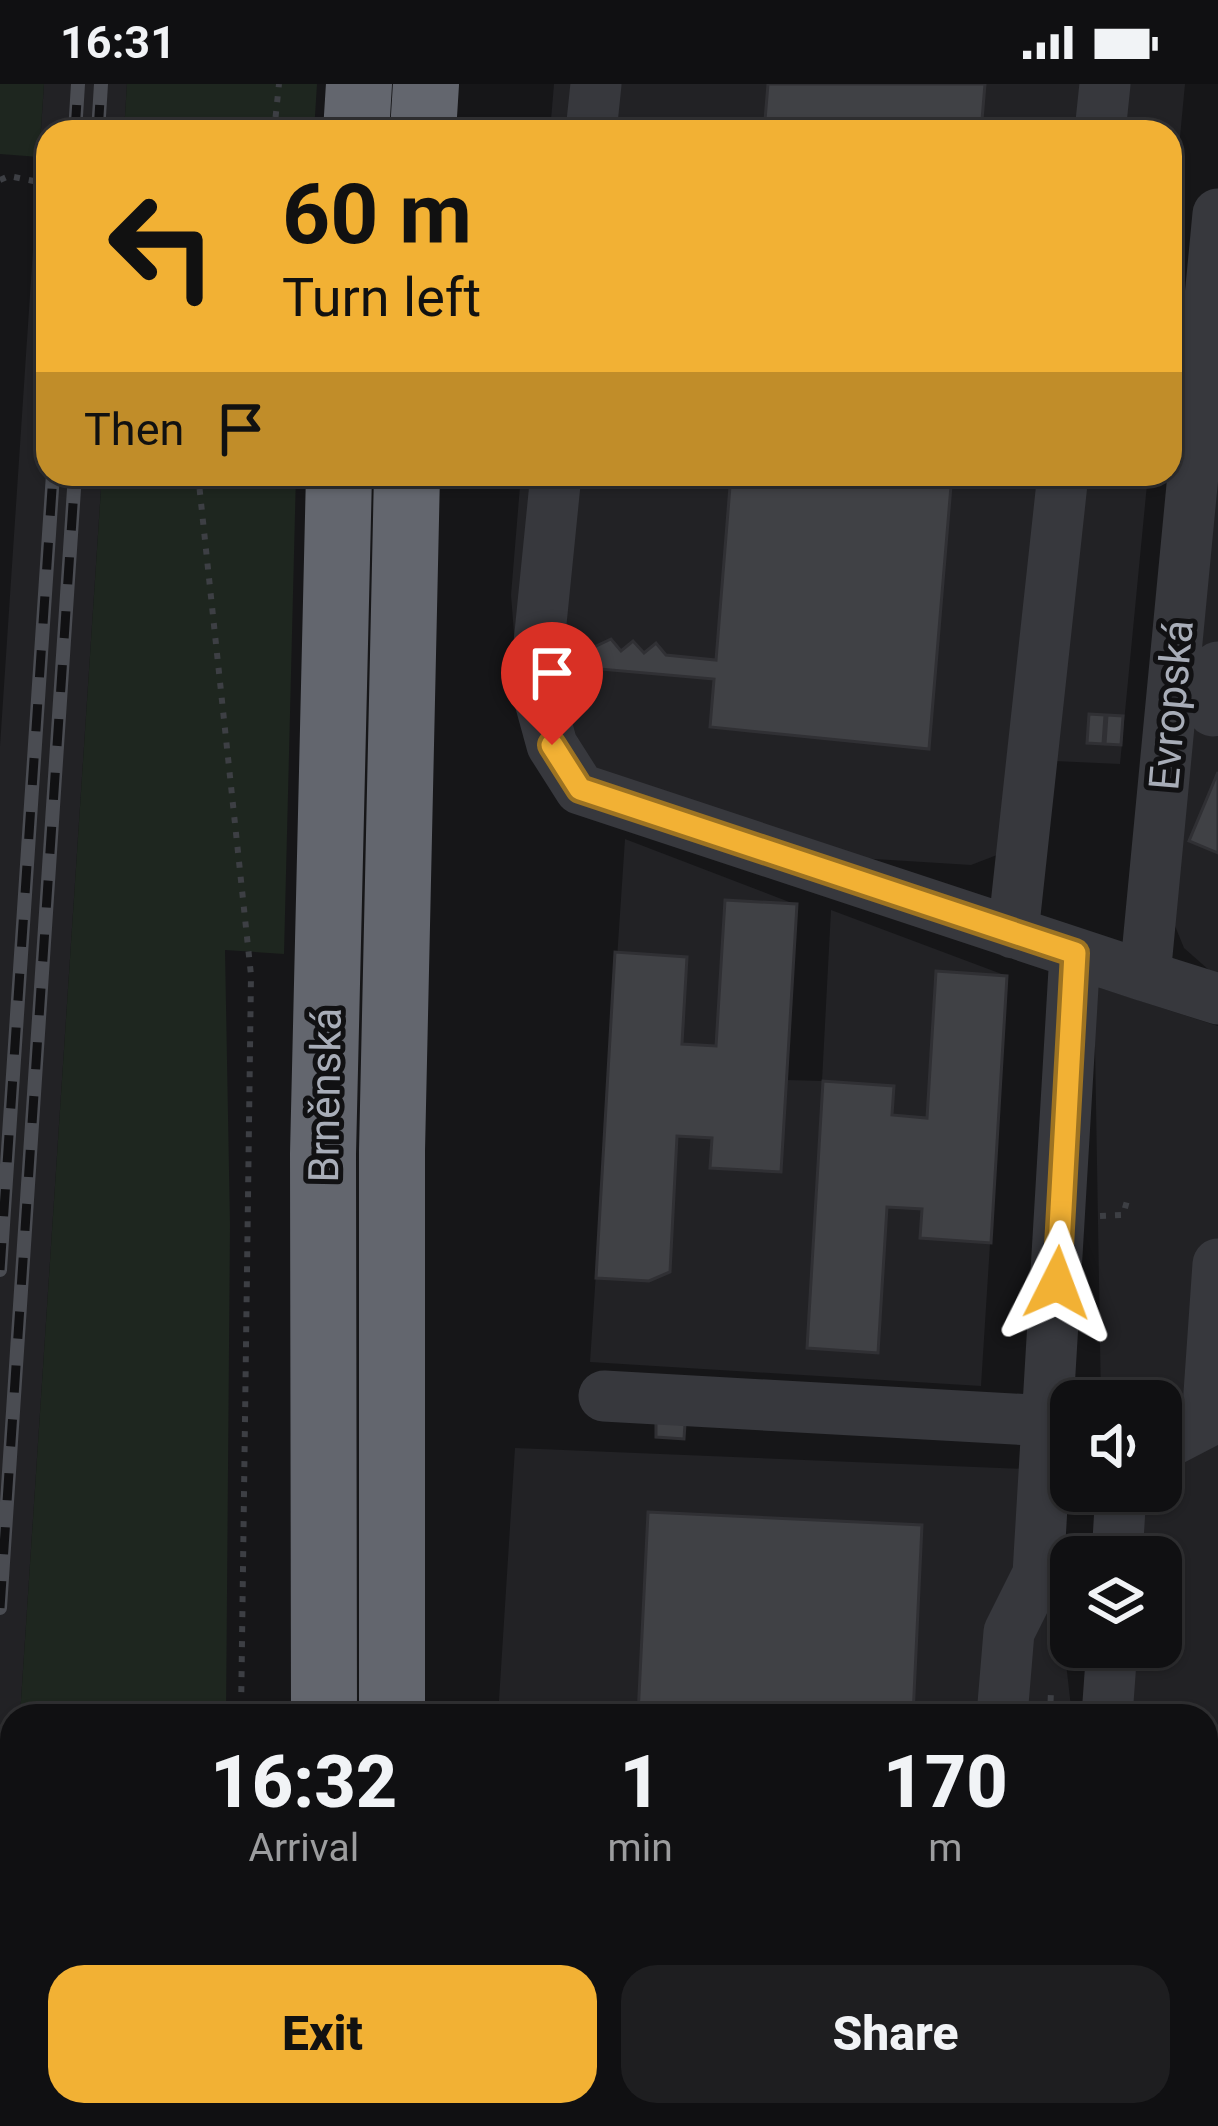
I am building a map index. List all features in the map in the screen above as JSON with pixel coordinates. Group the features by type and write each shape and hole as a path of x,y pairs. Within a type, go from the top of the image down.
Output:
{"highway":[{"path":"357,120 359,84"},
{"path":"424,120 426,84"},
{"name":"Brněnská","path":"324,1704 323,1154 339,486"},
{"name":"Brněnská","path":"392,1704 392,1174 407,486"}],"street":[{"path":"592,120 596,84"},
{"path":"1102,120 1106,84"},
{"name":"Evropská","path":"1145,976 1218,214"},
{"path":"555,486 536,683 552,745 580,789 1218,1000"},
{"path":"1013,933 1062,486"},
{"path":"1052,1380 1075,953"},
{"path":"1182,1435 1207,1422 1218,1264"},
{"path":"604,1396 1050,1421 1037,1580 1009,1632 1003,1704"},
{"path":"1108,1704 1110,1668"}],"path":[{"path":"279,84 279,120"},
{"path":"0,180 9,176 36,182"},
{"path":"199,486 250,975 241,1704"}],"shaded area":[{"path":"0,84 44,84 42,120 36,120 36,157 0,154"},
{"path":"44,84 127,84 125,120 42,120"},
{"path":"127,84 317,84 315,120 125,120"},
{"path":"554,84 1185,84 1182,120 551,120"},
{"path":"36,204 36,486 101,486 21,1704 0,1704 0,746"},
{"path":"1218,417 1218,978 1184,948 1173,921"},
{"path":"101,486 296,486 284,954 225,950 230,1225 226,1704 21,1704"},
{"path":"520,486 1147,486 1120,764 1032,760 997,855 971,865 826,856 580,763 520,711 511,595"},
{"path":"625,839 797,905 787,1080 822,1081 831,910 1007,976 981,1386 590,1362"},
{"path":"1094,986 1218,1026 1218,1704 1087,1704 1089,1668 1182,1668 1182,1536 1095,1536 1096,1512 1182,1512 1182,1380 1101,1380"},
{"path":"515,1448 1027,1469 1050,1552 1050,1668 1067,1668 1071,1704 499,1704"}],"building":[{"path":"768,84 985,84 982,120 765,120"},
{"path":"730,486 951,486 929,749 710,727 714,679 588,668 590,649 611,639 621,651 633,641 644,653 656,643 666,655 716,660"},
{"path":"1089,714 1105,715 1103,744 1087,743"},
{"path":"1107,715 1123,716 1121,745 1105,744"},
{"path":"1218,772 1218,853 1189,841"},
{"path":"725,900 797,904 781,1172 710,1168 712,1138 677,1136 670,1272 649,1281 596,1278 615,952 687,957 682,1044 716,1046"},
{"path":"936,971 1007,976 991,1243 920,1238 922,1209 887,1207 878,1353 807,1348 823,1081 894,1086 892,1115 927,1118"},
{"path":"656,1422 685,1424 684,1439 656,1437"},
{"path":"648,1512 922,1525 914,1704 639,1704"}],"railway":[{"path":"76,120 78,84"},
{"path":"99,120 101,84"},
{"path":"0,1270 52,486"},
{"path":"0,1608 74,486"}],"route":[{"path":"552,745 580,789 1075,953 1057,1283"}]}
